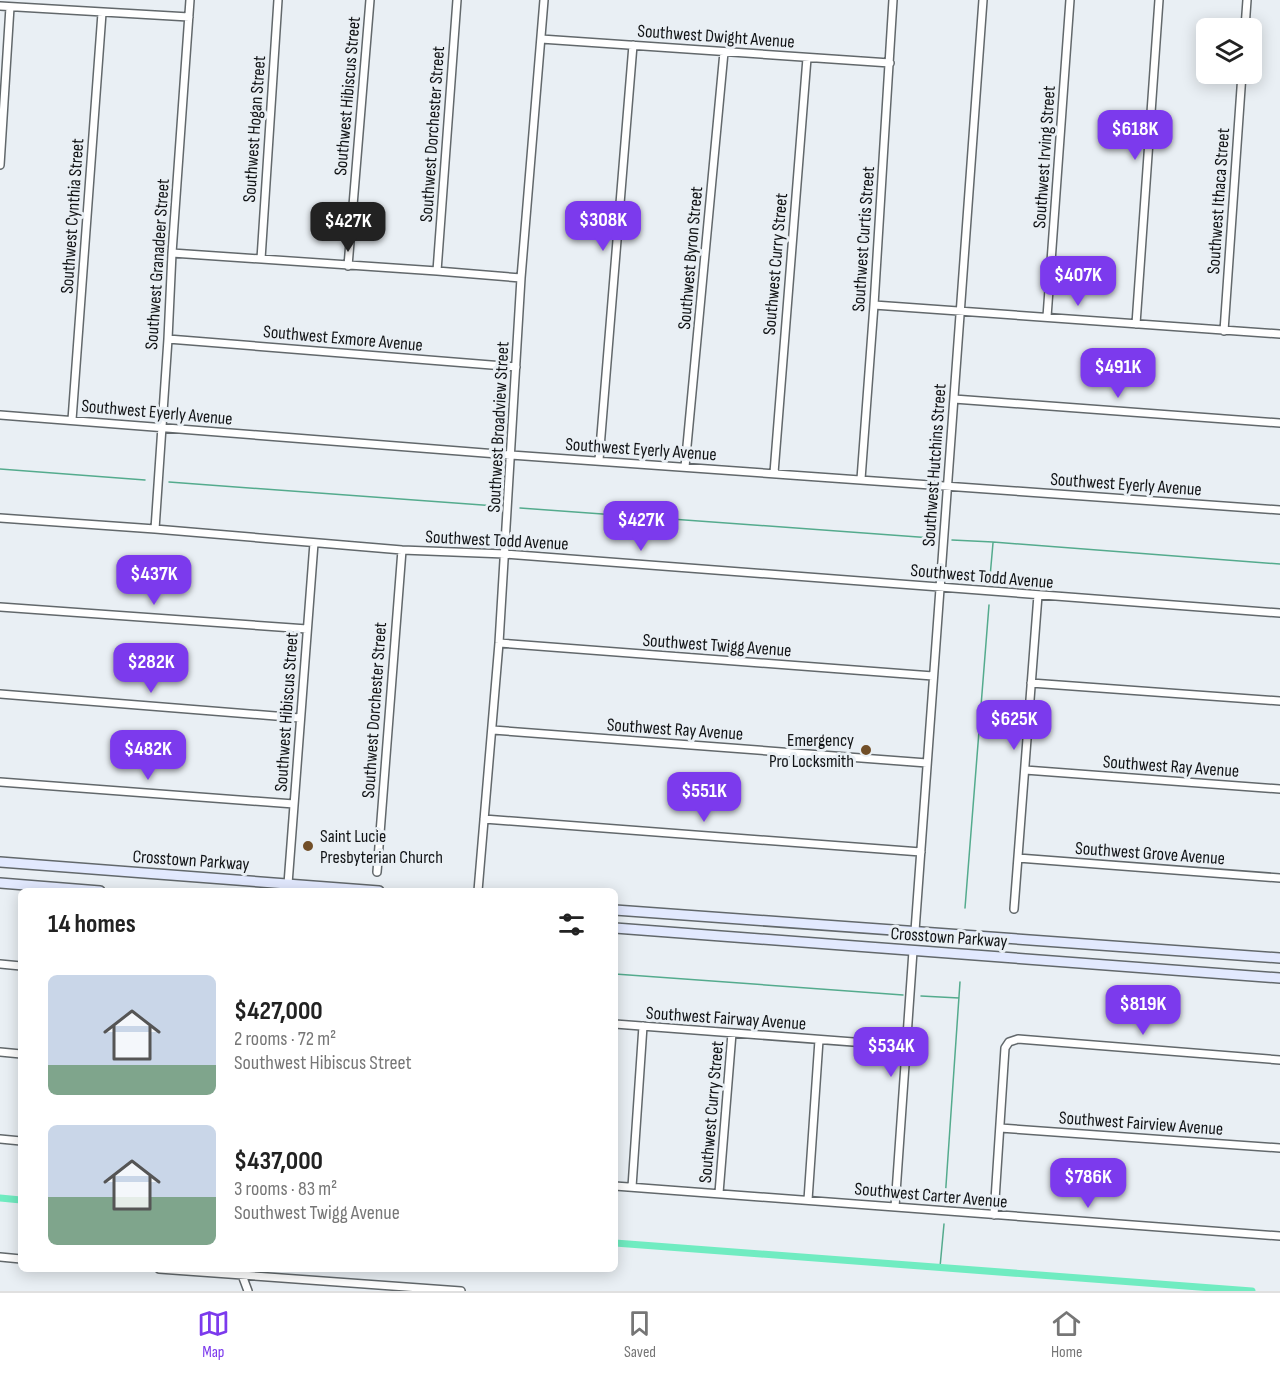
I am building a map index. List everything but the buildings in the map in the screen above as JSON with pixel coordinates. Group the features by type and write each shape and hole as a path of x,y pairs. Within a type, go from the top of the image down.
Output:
{"main road":[{"name":"Crosstown Parkway","path":"0,862 340,888"},
{"path":"0,883 62,888"},
{"name":"Crosstown Parkway","path":"618,909 1280,958"},
{"name":"Crosstown Parkway","path":"618,928 1280,978"}],"street":[{"name":"Southwest Granadeer Street","path":"155,529 190,0"},
{"name":"Southwest Hogan Street","path":"261,259 278,0"},
{"name":"Southwest Hibiscus Street","path":"348,266 370,0"},
{"name":"Southwest Dorchester Street","path":"437,271 457,0"},
{"name":"Southwest Broadview Street","path":"478,888 493,730 506,554 521,279 544,0"},
{"name":"Southwest Curtis Street","path":"861,479 893,0"},
{"name":"Southwest Hutchins Street","path":"915,931 983,0"},
{"name":"Southwest Irving Street","path":"1047,317 1070,0"},
{"path":"1136,324 1159,0"},
{"path":"1246,18 1247,0"},
{"path":"0,6 189,17"},
{"path":"0,165 10,7"},
{"name":"Southwest Cynthia Street","path":"72,420 102,13"},
{"name":"Southwest Dwight Avenue","path":"541,39 890,63"},
{"path":"599,460 633,45"},
{"name":"Southwest Byron Street","path":"685,467 724,52"},
{"name":"Southwest Curry Street","path":"774,473 807,58"},
{"name":"Southwest Ithaca Street","path":"1224,331 1241,84"},
{"path":"172,253 521,279"},
{"path":"874,305 1280,334"},
{"name":"Southwest Exmore Avenue","path":"168,339 516,367"},
{"path":"954,399 1280,423"},
{"name":"Southwest Eyerly Avenue","path":"0,415 511,455 1280,510"},
{"name":"Southwest Todd Avenue","path":"0,518 402,550 506,554 1280,613"},
{"name":"Southwest Hibiscus Street","path":"288,884 314,543"},
{"name":"Southwest Dorchester Street","path":"377,872 402,550"},
{"path":"1014,909 1038,595"},
{"path":"0,607 307,629"},
{"name":"Southwest Twigg Avenue","path":"499,643 933,676"},
{"path":"1031,683 1280,701"},
{"path":"0,694 300,718"},
{"name":"Southwest Ray Avenue","path":"493,730 927,763"},
{"name":"Southwest Ray Avenue","path":"1025,770 1280,789"},
{"path":"0,782 294,804"},
{"path":"484,819 921,852"},
{"name":"Southwest Grove Avenue","path":"1018,858 1280,878"},
{"path":"895,1207 913,951"},
{"path":"0,964 18,966"},
{"name":"Southwest Fairway Avenue","path":"618,1024 906,1046"},
{"path":"632,1187 643,1026"},
{"name":"Southwest Curry Street","path":"719,1194 732,1033"},
{"path":"994,1215 1005,1048 1009,1042 1018,1039 1280,1060"},
{"path":"808,1200 819,1040"},
{"path":"0,1052 18,1054"},
{"name":"Southwest Fairview Avenue","path":"1000,1128 1280,1148"},
{"path":"0,1139 18,1141"},
{"name":"Southwest Carter Avenue","path":"618,1186 1280,1236"},
{"path":"0,1257 18,1258"},
{"path":"200,1272 461,1291"},
{"path":"242,1275 248,1291"},
{"path":"354,1283 357,1291"}],"waterway":[{"path":"0,469 145,480"},
{"path":"169,482 496,506"},
{"path":"520,508 932,538"},
{"path":"952,540 1280,564"},
{"path":"990,577 993,543"},
{"path":"965,908 989,605"},
{"path":"618,974 903,995"},
{"path":"945,1200 960,982"},
{"path":"921,996 959,998"},
{"path":"0,1198 18,1200"},
{"path":"940,1267 944,1224"},
{"path":"618,1243 1252,1291"}],"place":[{"name":"Emergency Pro Locksmith","path":"866,750"},
{"name":"Saint Lucie Presbyterian Church","path":"308,846"}]}
